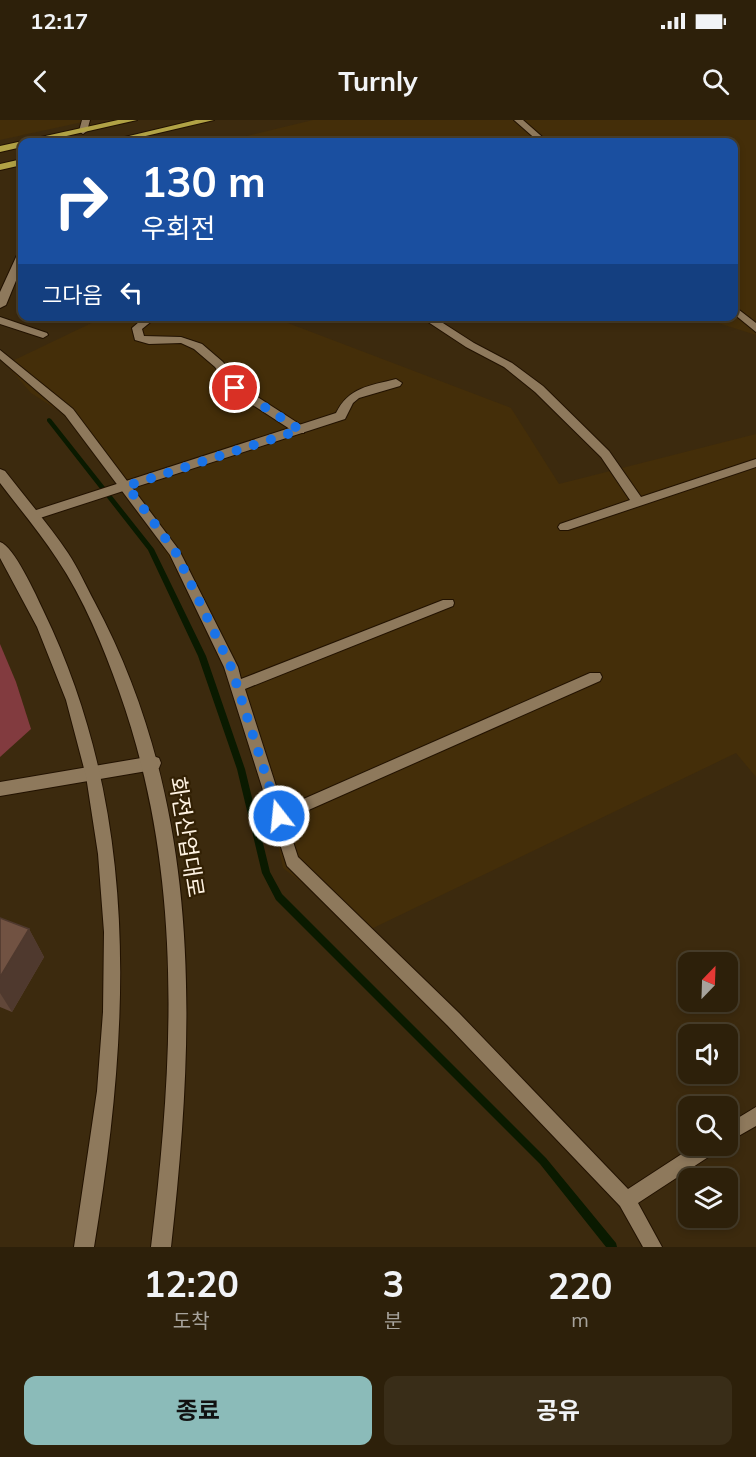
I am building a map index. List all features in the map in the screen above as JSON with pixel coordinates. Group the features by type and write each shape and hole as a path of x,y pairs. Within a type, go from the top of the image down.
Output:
{"main road":[{"path":"49,138 132,120"},
{"path":"127,138 209,120"},
{"path":"0,149 18,145"},
{"path":"0,305 18,264"},
{"path":"34,515 341,416 348,401 355,395 396,383"},
{"name":"화전산업대로","path":"0,474 34,515 84,588 118,659 153,763 174,886 179,964 176,1107 171,1176 161,1247"},
{"path":"0,547 26,589 60,660 76,707 94,774 109,886 112,963 104,1111 97,1178 84,1247"},
{"path":"0,789 153,763"}],"lane":[{"path":"83,131 86,120"},
{"path":"518,120 539,138"},
{"path":"738,313 756,329"},
{"path":"0,320 43,335"},
{"path":"146,321 137,328 139,338 182,340 192,343 222,367 235,388 300,430"},
{"path":"432,321 470,345 508,364 539,389 605,454 637,501"},
{"path":"0,353 63,405 122,487 176,553 231,667 292,861 453,1019 626,1200 654,1247"},
{"path":"564,527 756,463"},
{"path":"237,686 448,603"},
{"path":"279,816 595,677"},
{"path":"738,1128 756,1116"},
{"path":"626,1200 694,1156"}],"shaded area":[{"path":"0,120 92,120 0,140"},
{"path":"313,120 756,120 756,335 712,321 738,321 738,138 239,138"},
{"path":"96,321 283,321 511,408 559,484 756,434 756,777 736,753 365,932 283,868 270,808 237,693 199,610 157,537 64,414 31,393 6,364"},
{"path":"0,644 16,682 31,729 0,757"}],"building":[{"path":"0,918 29,929 0,977"}],"waterway":[{"path":"49,420 151,549 202,656 241,769 266,873 279,897 543,1161 612,1247"}],"route":[{"path":"235,388 300,430 127,486 176,553 231,667 279,816"}]}
